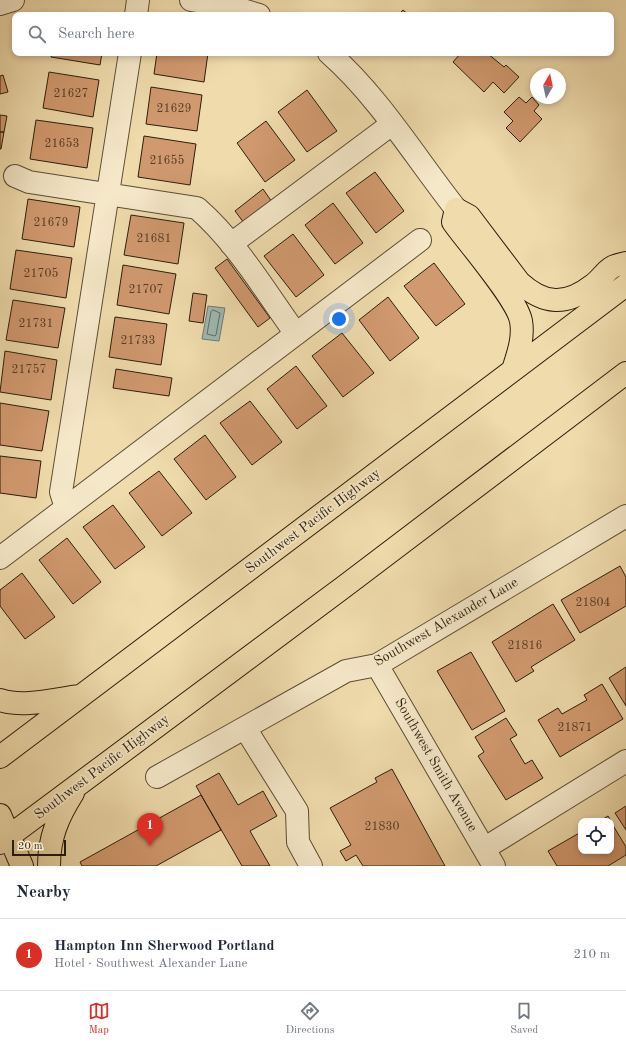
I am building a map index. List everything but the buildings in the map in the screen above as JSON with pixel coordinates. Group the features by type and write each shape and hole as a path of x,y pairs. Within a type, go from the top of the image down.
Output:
{"main road":[{"path":"513,370 520,347 521,320 510,299 453,222 456,209 469,216 519,282 528,291 545,299 571,298 595,284 612,268 626,263"},
{"name":"Southwest Pacific Highway","path":"0,757 626,285"},
{"name":"Southwest Pacific Highway","path":"4,840 626,373"},
{"path":"0,700 24,703 81,696"},
{"path":"49,866 52,835 60,814 77,786"},
{"path":"0,815 4,840 22,866"}],"street":[{"path":"0,4 13,0"},
{"path":"136,12 138,0"},
{"path":"191,0 236,8 249,12"},
{"path":"66,508 61,492 130,56"},
{"path":"331,56 362,86 456,209"},
{"path":"231,244 392,124"},
{"path":"15,176 29,182 197,208 215,224 231,244 296,334"},
{"path":"0,558 420,240"},
{"name":"Southwest Alexander Lane","path":"157,777 346,671 378,665 626,516"},
{"name":"Southwest Smith Avenue","path":"378,665 490,857"},
{"path":"245,728 297,811 298,842 311,866"},
{"path":"490,857 626,761"}],"water":[{"path":"208,306 225,308 219,341 202,339"}],"place":[{"name":"Hampton Inn Sherwood Portland","path":"150,846"}]}
